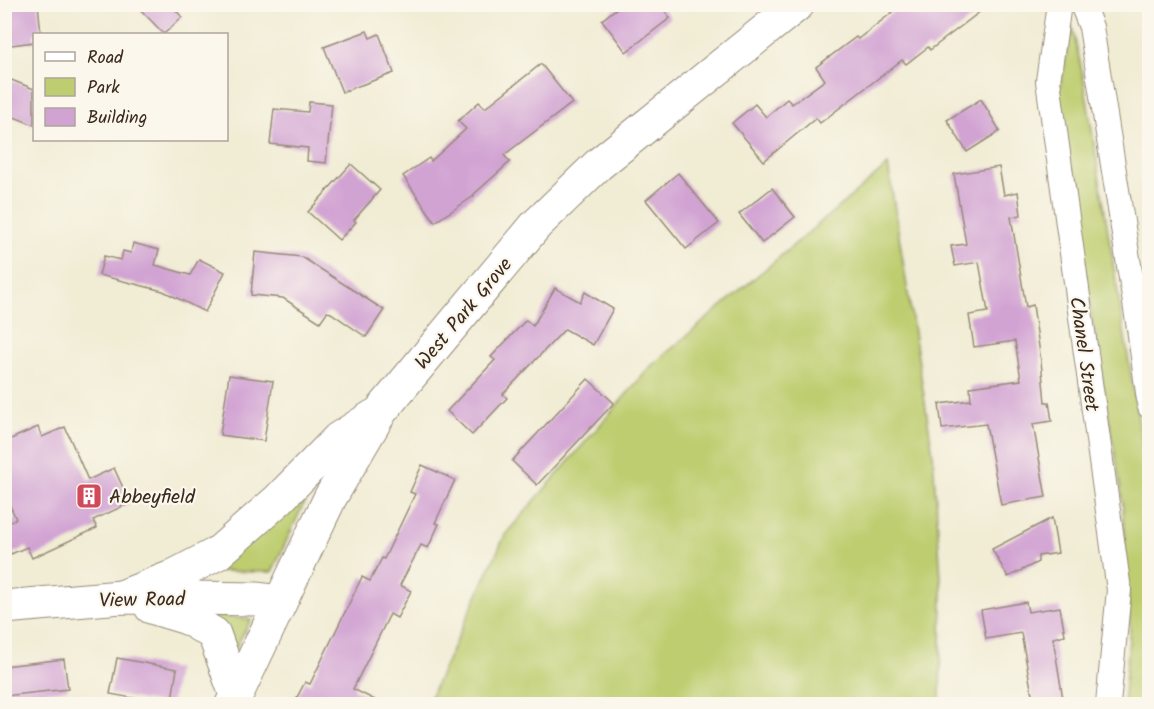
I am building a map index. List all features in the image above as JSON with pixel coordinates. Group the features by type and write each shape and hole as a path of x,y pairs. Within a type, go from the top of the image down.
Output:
{"main road":[{"name":"West Park Grove","path":"234,700 330,498 381,411 536,225 599,164 798,4"},
{"path":"121,597 172,578 218,554 278,500 338,439 381,411"},
{"path":"121,597 187,618 214,634 234,700"},
{"name":"View Road","path":"4,607 121,597 258,599 280,602"}],"street":[{"name":"Chanel Street","path":"1059,4 1048,81 1119,590 1108,705"},
{"path":"1082,4 1091,27 1139,328 1149,407"}],"green space":[{"path":"1072,26 1084,81 1149,488 1149,704 1123,704 1130,628 1122,495 1084,270 1059,93"},
{"path":"888,165 933,454 942,594 940,704 427,704 505,535 650,367"},
{"path":"318,473 272,572 210,571"},
{"path":"207,614 251,620 236,647"}],"building":[{"path":"4,4 38,4 41,33 33,33 33,42 4,46"},
{"path":"135,4 170,4 182,17 163,33"},
{"path":"622,4 660,4 670,18 626,52 602,20"},
{"path":"903,4 990,4 930,50 928,47 906,64 902,60 820,123 816,118 764,161 732,123 755,104 766,117 787,99 792,104 825,80 816,67 856,37 858,39"},
{"path":"367,31 370,38 379,34 394,73 342,92 324,47"},
{"path":"541,64 572,103 504,155 510,162 474,196 435,222 403,176 429,158 431,161 466,129 458,121 479,102 485,108"},
{"path":"4,77 33,89 33,125 4,113"},
{"path":"981,99 1000,131 967,152 947,120"},
{"path":"309,102 332,104 326,163 307,161 308,148 270,144 274,109 308,112"},
{"path":"351,164 380,190 339,240 308,212"},
{"path":"999,167 1004,195 1018,192 1021,215 1011,217 1026,307 1033,305 1045,402 1049,402 1052,421 1033,424 1046,497 1001,505 986,424 942,429 939,404 971,400 970,387 1021,380 1015,341 974,347 969,315 988,312 979,262 955,266 951,246 966,244 954,174"},
{"path":"678,173 719,223 686,249 646,200"},
{"path":"772,188 795,217 762,243 739,214"},
{"path":"133,243 159,250 155,265 190,275 199,259 225,272 205,312 163,291 99,275 104,256 121,260 123,251 131,253"},
{"path":"255,252 302,257 384,310 366,337 331,313 327,312 320,322 283,298 251,295"},
{"path":"555,288 580,302 585,292 613,309 593,345 565,329 503,394 507,398 472,435 447,411 495,360 491,357 526,320 533,326"},
{"path":"229,375 273,381 264,441 220,435"},
{"path":"588,379 614,403 537,485 512,461"},
{"name":"Abbeyfield","path":"38,427 42,437 65,427 88,480 114,468 130,503 93,520 97,528 32,558 27,547 11,554 4,540 4,525 16,519 4,492 4,442"},
{"path":"422,465 455,480 435,523 439,524 428,548 421,545 400,585 411,591 397,618 390,614 353,689 385,705 293,705 305,682 310,684 362,577 370,581 382,558 384,559 415,494 410,492"},
{"path":"1052,518 1058,553 1038,556 1038,562 1008,577 992,549"},
{"path":"1026,602 1028,612 1060,607 1065,635 1053,638 1064,705 1034,705 1021,633 986,639 981,610"},
{"path":"117,658 177,669 171,705 110,694"},
{"path":"64,659 68,689 4,696 4,666"}],"place":[{"name":"Abbeyfield","path":"89,496"}]}
